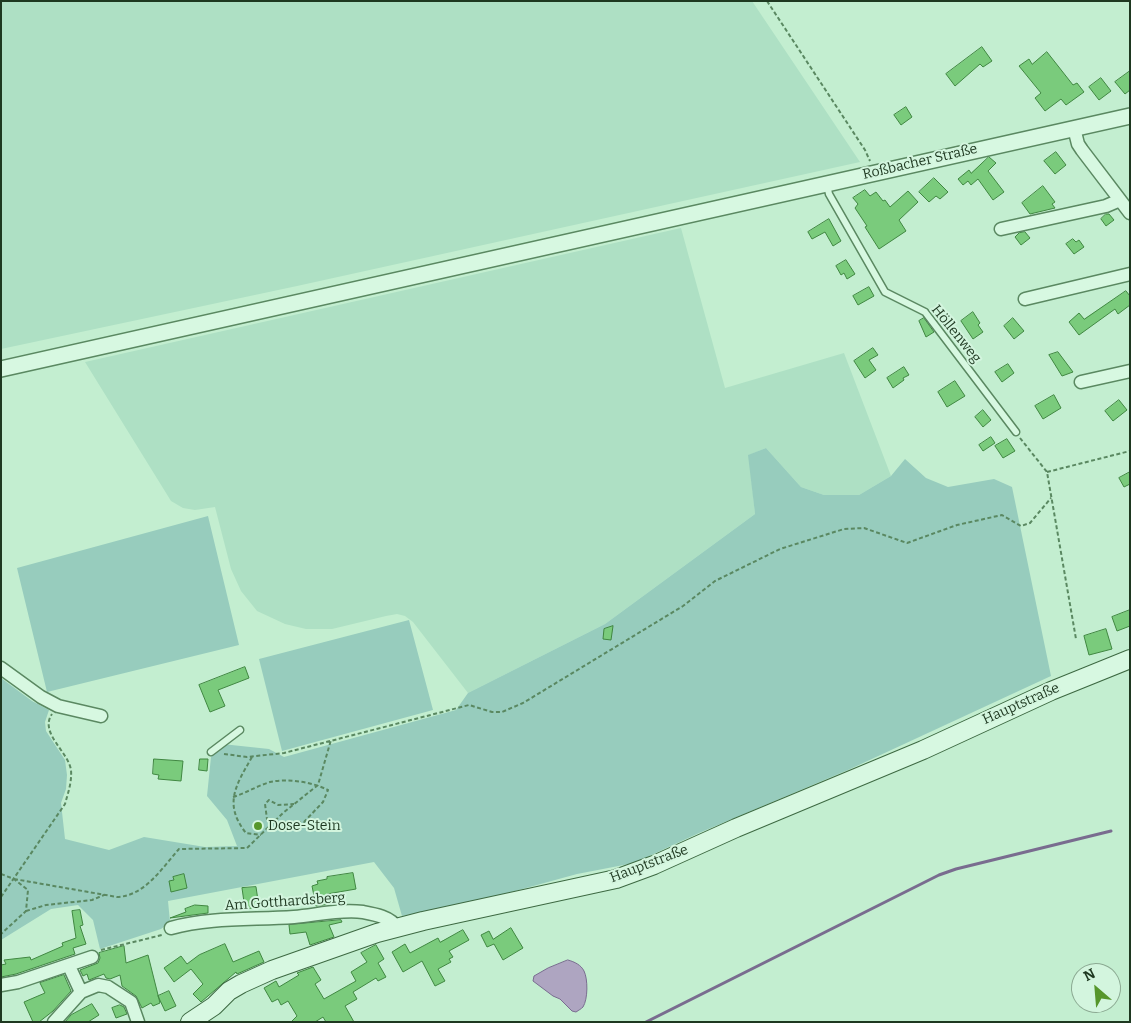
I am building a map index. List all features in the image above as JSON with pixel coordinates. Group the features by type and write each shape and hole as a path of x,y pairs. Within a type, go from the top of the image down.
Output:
{"main road":[{"name":"Hauptstraße","path":"190,1022 214,1006 229,991 241,984 272,970 396,928 593,884 633,873 923,750 1001,712 1099,670 1130,659"}],"street":[{"name":"Roßbacher Straße","path":"1,369 1130,116"},
{"path":"1074,128 1078,144 1130,213"},
{"path":"1001,229 1106,206 1120,200"},
{"path":"1025,299 1130,274"},
{"path":"1081,382 1130,371"},
{"path":"1,668 30,690 58,706 101,716"},
{"name":"Am Gotthardsberg","path":"172,928 195,922 303,916 338,911 363,912 386,918 394,922 396,928"},
{"path":"1,985 18,982 92,957"},
{"path":"69,966 81,992"},
{"path":"54,1022 81,992 98,985 108,987 131,1002 138,1022"}],"lane":[{"name":"Höllenweg","path":"826,183 830,194 885,292 925,312 1016,432"},
{"path":"211,752 240,730"}],"path":[{"path":"767,1 865,150 870,160 872,173"},
{"path":"1016,432 1047,472 1076,639"},
{"path":"1047,472 1130,451"},
{"path":"211,752 252,756 284,753 469,704 492,712 502,712 545,691 634,634 683,606 716,581 780,549 844,529 864,528 907,543 957,525 1002,515 1022,526 1030,523 1051,498"},
{"path":"1,897 65,804 70,787 71,770 68,759 49,729 49,719 58,706"},
{"path":"1,874 14,879 124,897 146,886 179,849 247,848 294,804 318,785 331,740"},
{"path":"252,756 238,780 233,797 237,822 246,833 261,835"},
{"path":"233,797 271,782 289,781 318,785 328,790 323,802 304,822 275,822 267,819 265,804 269,800 278,805 294,804"},
{"path":"14,879 28,890 26,911"},
{"path":"1,934 26,911 46,905 92,900 105,895"},
{"path":"92,957 92,954 108,948 149,940 172,931 172,928"}],"green space":[{"path":"1,1 752,1 860,162 1,349"},
{"path":"681,228 725,388 844,353 891,476 859,495 824,495 801,487 766,448 749,455 755,514 605,624 468,693 413,622 405,616 397,614 332,629 306,629 285,624 257,611 241,591 231,569 215,507 195,510 183,508 171,501 85,362"}],"shaded area":[{"path":"766,448 801,487 824,495 859,495 891,476 905,459 926,478 948,487 994,479 1012,487 1051,676 848,770 699,833 634,863 577,874 486,899 402,916 394,888 374,862 168,901 170,922 161,929 100,949 93,920 78,905 51,909 1,940 1,678 32,701 49,710 45,722 46,731 65,760 67,775 66,789 61,803 65,839 109,850 144,837 205,847 237,846 227,820 207,796 211,757 222,744 269,749 284,757 456,710 468,693 605,624 755,514 748,455"},
{"path":"208,516 239,645 47,692 17,568"},
{"path":"409,620 433,710 282,751 259,659"},
{"path":"568,960 581,967 586,979 587,994 585,1003 576,1012 572,1011 560,999 533,981 534,976"}],"building":[{"path":"982,47 992,61 983,67 980,64 955,86 946,74"},
{"path":"1047,52 1073,85 1077,83 1084,92 1066,105 1061,99 1045,111 1035,98 1041,93 1019,66 1029,59 1032,64"},
{"path":"1130,71 1130,90 1125,94 1115,82"},
{"path":"1101,78 1111,91 1099,100 1089,87"},
{"path":"906,107 912,117 901,125 894,115"},
{"path":"1056,152 1066,165 1055,174 1044,161"},
{"path":"989,157 996,163 988,171 1004,192 993,200 978,179 971,185 968,181 963,185 958,179 969,170 971,173"},
{"path":"934,178 948,192 940,199 936,196 929,202 919,192"},
{"path":"1043,186 1055,202 1052,204 1055,208 1030,214 1022,203"},
{"path":"865,190 870,196 876,192 890,207 908,191 918,202 899,220 906,231 879,249 855,208 858,204 853,198"},
{"path":"1106,214 1109,214 1114,220 1106,226 1101,219"},
{"path":"829,219 841,241 833,246 825,232 812,239 808,232"},
{"path":"1025,232 1030,238 1021,245 1015,237 1019,233"},
{"path":"1073,239 1076,242 1079,240 1084,247 1074,254 1066,244"},
{"path":"846,260 855,274 847,279 844,273 841,275 836,266"},
{"path":"869,287 874,296 858,305 853,296"},
{"path":"1126,291 1130,296 1130,305 1118,314 1115,309 1079,335 1069,322 1079,313 1084,319"},
{"path":"973,312 983,332 973,339 961,321"},
{"path":"924,318 934,332 926,337 919,321"},
{"path":"1013,318 1024,331 1014,339 1004,326"},
{"path":"873,348 878,355 869,360 876,370 865,378 854,361"},
{"path":"1058,352 1073,372 1062,376 1049,355"},
{"path":"1008,364 1014,373 1002,382 995,372"},
{"path":"904,367 909,375 893,388 887,378"},
{"path":"955,381 965,396 947,407 938,392"},
{"path":"1054,395 1061,408 1043,419 1035,406"},
{"path":"1119,400 1127,410 1113,421 1105,411"},
{"path":"983,410 991,420 983,427 975,417"},
{"path":"991,437 995,443 983,451 979,445"},
{"path":"1007,439 1015,451 1003,458 995,446"},
{"path":"1130,472 1130,484 1124,487 1119,478"},
{"path":"1130,610 1130,626 1117,631 1112,617"},
{"path":"613,626 611,640 603,639 604,629"},
{"path":"1106,629 1112,649 1089,655 1084,636"},
{"path":"245,667 249,678 218,690 225,706 210,712 199,685"},
{"path":"154,759 183,761 181,781 158,779 159,775 153,774"},
{"path":"200,759 208,759 207,771 199,770"},
{"path":"353,873 356,889 327,894 329,904 316,906 312,886 318,884 317,881 327,879 327,877"},
{"path":"184,874 187,888 171,892 169,881 174,880 173,877"},
{"path":"256,887 259,907 245,909 242,888"},
{"path":"195,905 208,906 208,913 170,918 186,912 185,909"},
{"path":"80,910 83,925 80,926 86,944 73,948 75,954 16,974 1,977 1,965 6,964 4,960 30,957 31,960 63,946 62,943 76,938 72,911"},
{"path":"341,920 342,922 329,925 334,937 310,945 306,932 290,934 289,925"},
{"path":"511,928 523,948 503,960 494,944 487,947 481,935 489,931 493,939"},
{"path":"463,930 469,940 449,951 453,957 449,959 451,962 438,969 445,981 435,986 422,961 403,972 392,952 405,944 410,953 438,938 440,942"},
{"path":"225,944 233,962 259,951 264,962 237,974 236,972 201,1002 193,994 203,984 191,969 174,982 164,968 181,956 187,964 199,955"},
{"path":"376,945 384,959 378,963 386,977 378,981 376,978 353,992 357,999 345,1006 354,1022 326,1022 323,1017 315,1022 291,1022 297,1016 288,1001 281,1005 278,999 272,1002 264,988 276,981 279,987 299,975 297,973 313,967 321,980 315,984 324,999 356,981 351,972 367,962 361,953"},
{"path":"124,946 126,963 148,955 160,1003 153,1006 151,1003 142,1008 136,996 122,986 120,975 110,979 106,978 104,974 89,980 87,974 83,976 80,970 98,963 99,953"},
{"path":"64,975 71,991 53,1011 39,1022 33,1022 24,1002 45,993 40,983"},
{"path":"169,991 176,1006 165,1011 158,996"},
{"path":"92,1004 99,1015 88,1022 65,1022 71,1015"},
{"path":"120,1005 124,1007 127,1014 116,1018 112,1008"}],"waterway":[{"path":"646,1022 939,875 956,869 1111,831"}],"place":[{"name":"Dose-Stein","path":"258,826"}]}
